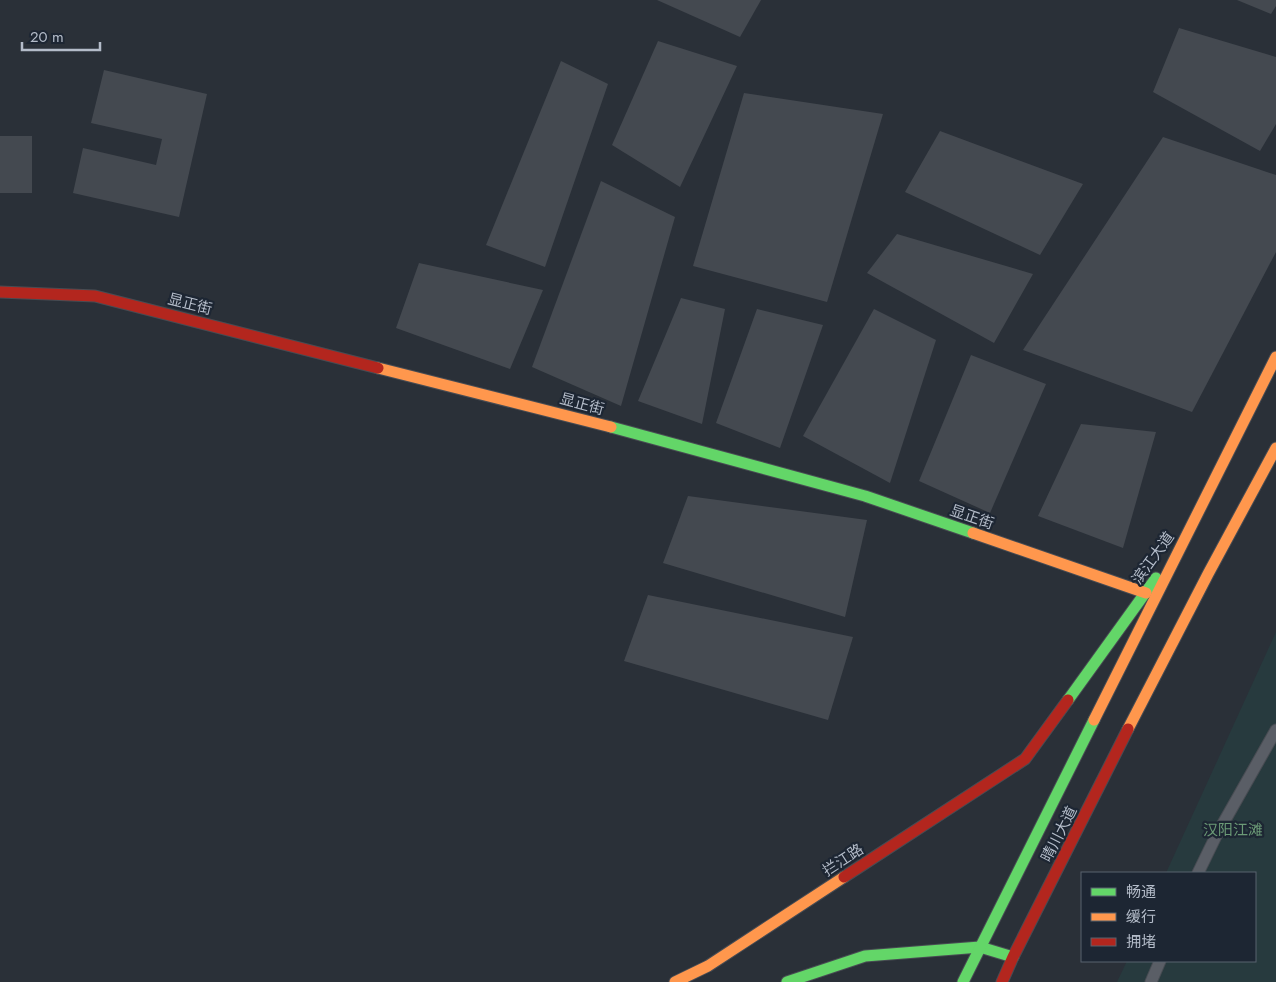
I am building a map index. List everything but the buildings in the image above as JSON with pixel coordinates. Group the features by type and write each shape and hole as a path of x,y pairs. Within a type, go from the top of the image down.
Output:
{"main road":[{"name":"显正街","path":"0,292 95,296 586,420 865,496 1146,593"},
{"name":"滨江大道","path":"1025,759 1188,534 1276,357"},
{"name":"晴川大道","path":"1002,982 1143,700 1276,448"},
{"path":"963,982 1188,534"},
{"name":"拦江路","path":"675,982 708,966 1025,759"},
{"path":"788,982 865,956 980,947 1013,957"}],"lane":[{"path":"1198,872 1216,836 1276,730"},
{"path":"1151,982 1160,962"}],"green space":[{"name":"汉阳江滩","path":"1276,632 1276,982 1117,982 1127,962 1256,962 1256,872 1166,872"}],"traffic: fast":[{"path":"611,427 865,496 973,533"},
{"path":"1068,700 1156,578"},
{"path":"963,982 1094,720"},
{"path":"787,982 865,956 980,947 1013,957"}],"traffic: slow":[{"path":"1094,720 1276,357"},
{"path":"378,368 611,427"},
{"path":"1128,729 1276,448"},
{"path":"973,533 1146,593"},
{"path":"675,982 708,966 844,877"}],"traffic: jam":[{"path":"0,292 95,296 378,368"},
{"path":"844,877 1025,759 1068,700"},
{"path":"1002,982 1128,729"}]}
